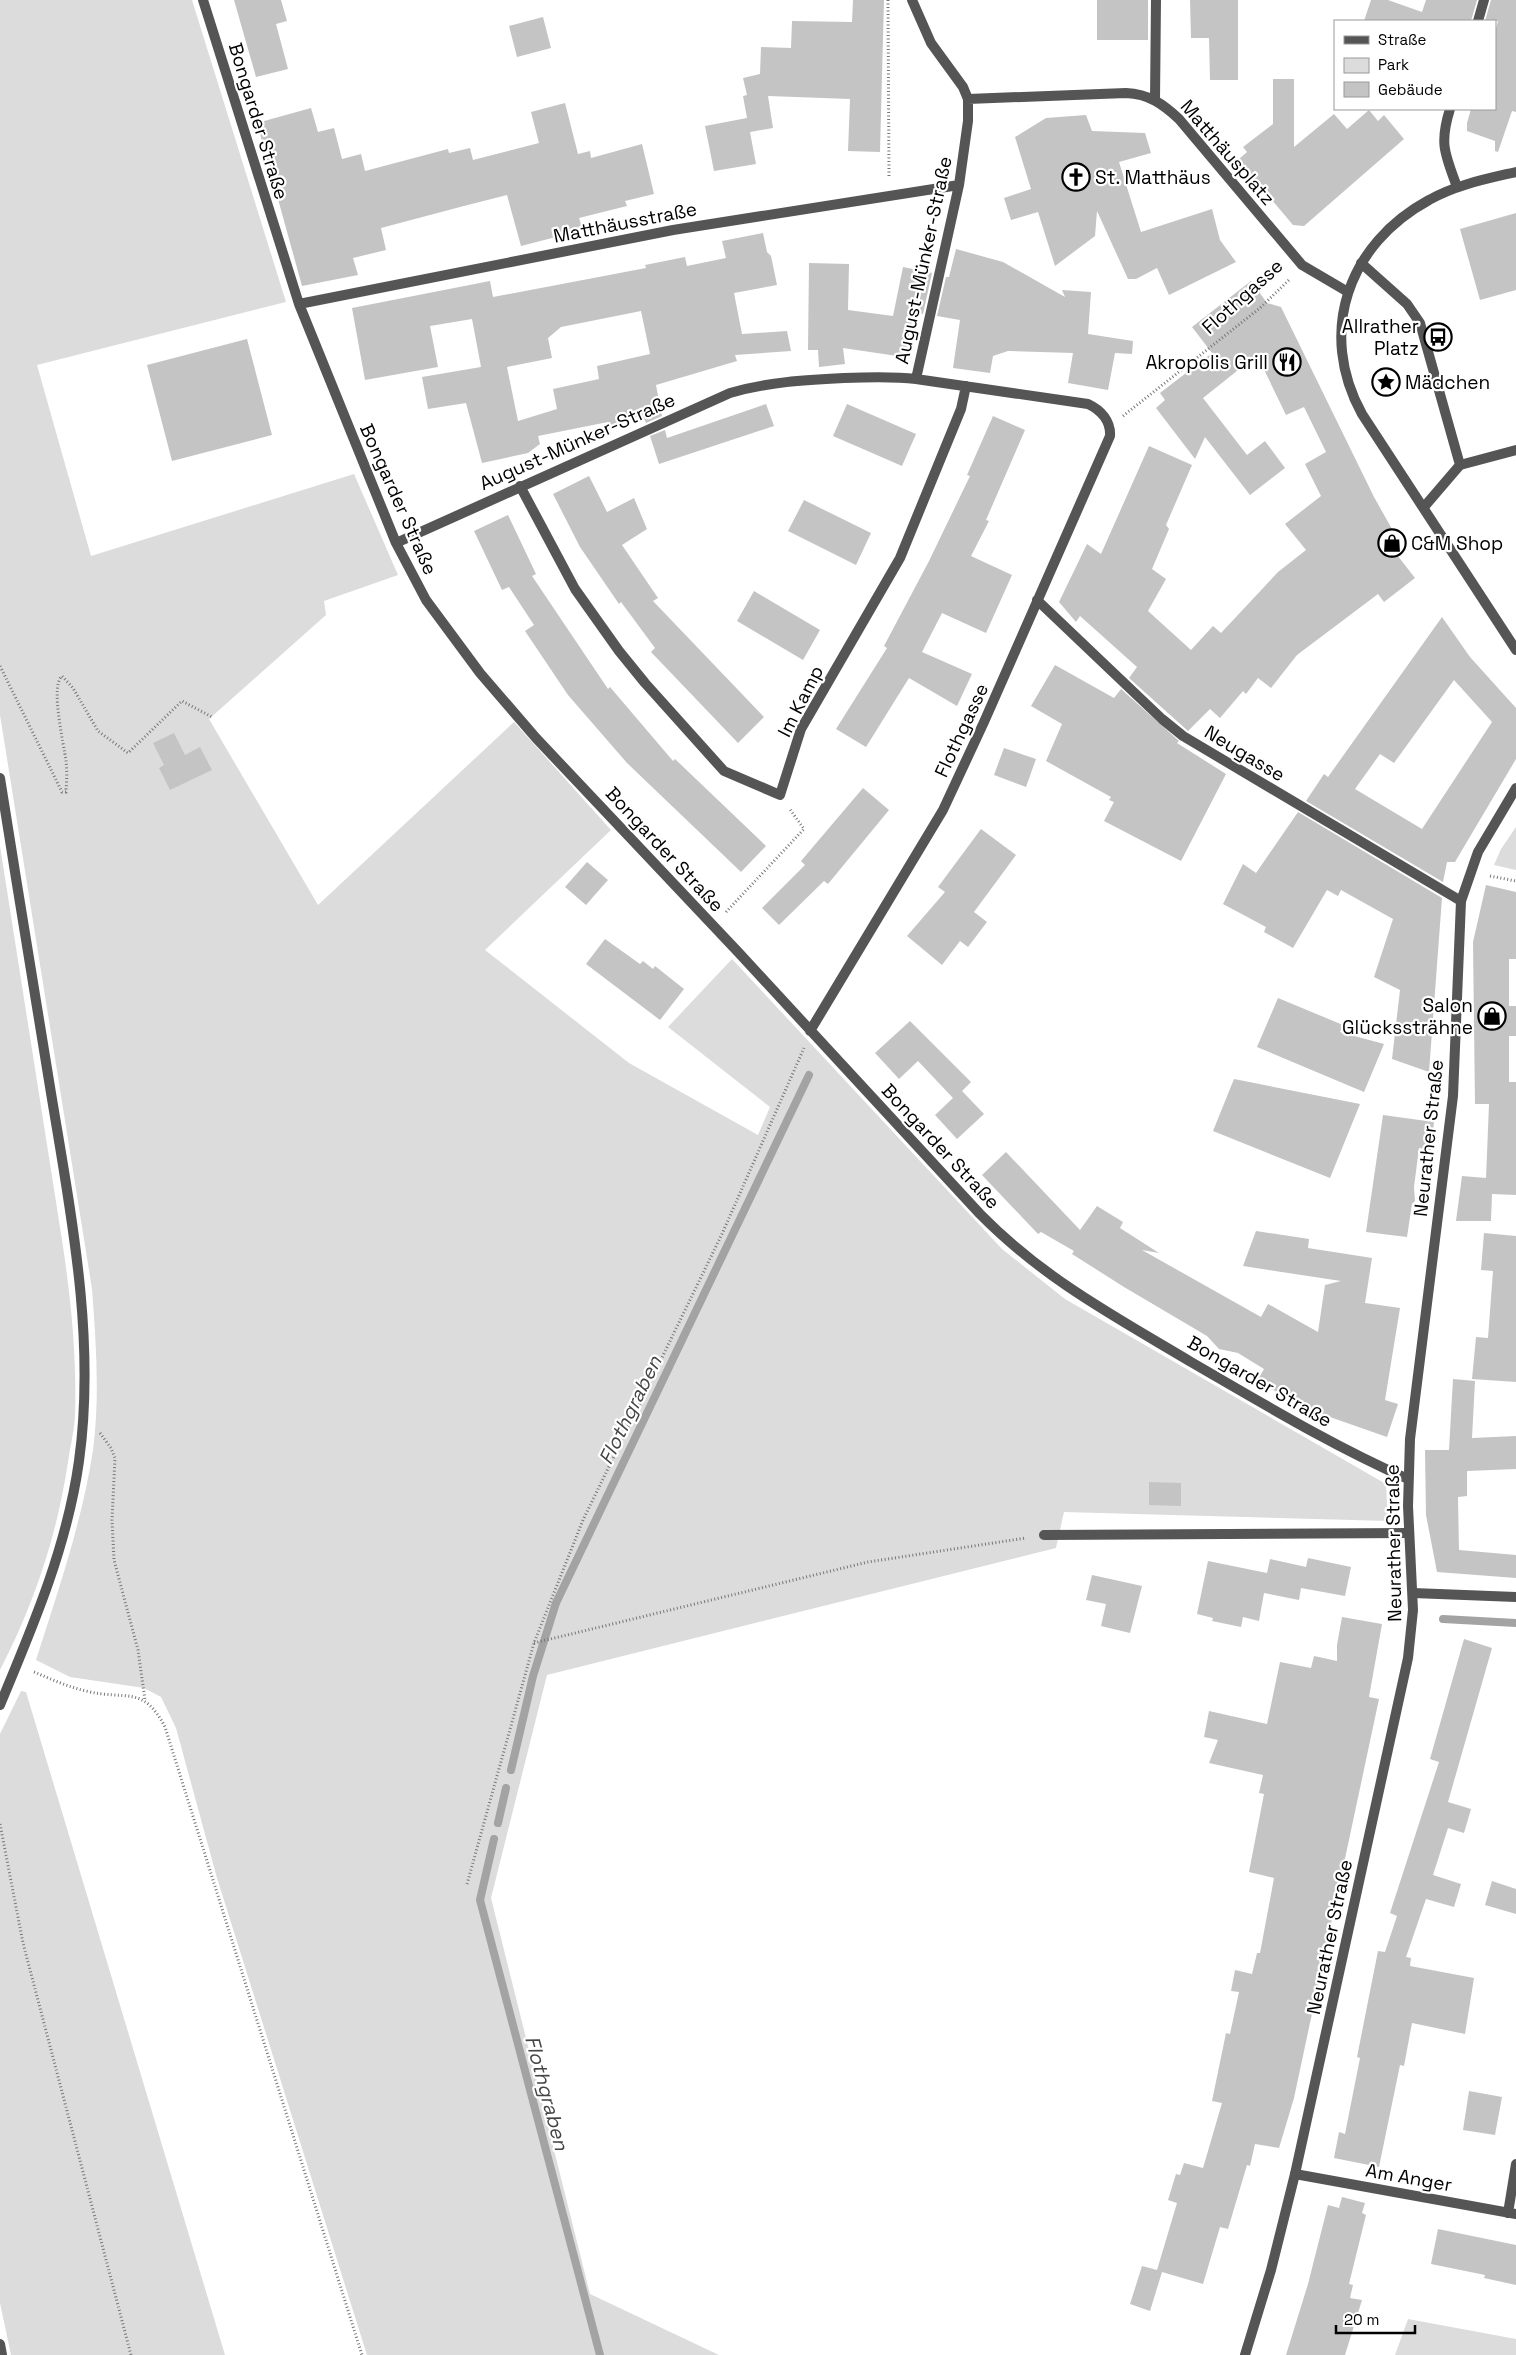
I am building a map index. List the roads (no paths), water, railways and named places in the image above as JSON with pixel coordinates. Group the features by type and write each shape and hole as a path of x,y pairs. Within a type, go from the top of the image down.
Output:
{"street":[{"name":"Bongarder Straße","path":"203,0 299,304 396,543 426,600 480,673 543,746 980,1214 1033,1263 1088,1301 1288,1419 1348,1451 1408,1479"},
{"path":"912,0 931,43 963,87 968,99"},
{"path":"1155,100 1156,0"},
{"path":"1478,20 1484,0"},
{"name":"Matthäusplatz","path":"968,99 1126,93 1141,94 1155,100 1178,120 1302,265 1348,292"},
{"name":"August-Münker-Straße","path":"396,543 710,401 750,387 795,380 887,377 916,379 959,185 968,121 968,99"},
{"path":"1450,110 1443,131 1443,149 1457,187"},
{"path":"1516,172 1457,187 1428,200 1394,224 1378,240 1362,263 1348,292 1342,316 1340,343 1350,390 1362,414 1516,650"},
{"name":"Matthäusstraße","path":"299,304 673,230 959,185"},
{"path":"1362,263 1407,304 1420,323 1460,465"},
{"path":"916,379 966,386"},
{"name":"Flothgasse","path":"810,1031 942,810 984,722 1107,445 1110,427 1102,412 1088,404 966,386"},
{"name":"Im Kamp","path":"520,486 575,589 608,637 645,683 724,771 780,795 801,729 900,558 961,409 966,386"},
{"path":"1424,507 1460,465 1516,450"},
{"name":"Neugasse","path":"1037,600 1162,719 1183,736 1461,901"},
{"path":"0,778 60,1151 77,1273 85,1351 84,1410 79,1460 66,1526 42,1602 0,1705"},
{"name":"Neurather Straße","path":"1245,2355 1295,2174 1408,1658 1413,1593 1408,1479 1413,1406 1453,1096 1461,901 1469,872 1488,834 1516,788"},
{"path":"1044,1535 1409,1533"},
{"path":"1413,1593 1516,1597"},
{"path":"1512,2213 1516,2164"},
{"name":"Am Anger","path":"1295,2174 1512,2213"},
{"path":"0,2344 2,2355"}],"waterway":[{"name":"Flothgraben","path":"511,1770 533,1676 556,1603 809,1075"},
{"path":"1443,1619 1516,1623"},
{"name":"Flothgraben","path":"498,1823 506,1788"},
{"name":"Flothgraben","path":"494,1839 480,1900 600,2355"}],"place":[{"name":"St. Matthäus","path":"1076,177"},
{"name":"Allrather Platz","path":"1438,337"},
{"name":"Akropolis Grill","path":"1287,362"},
{"name":"Mädchen","path":"1386,382"},
{"name":"C&M Shop","path":"1392,543"},
{"name":"Salon Glückssträhne","path":"1492,1016"}]}
